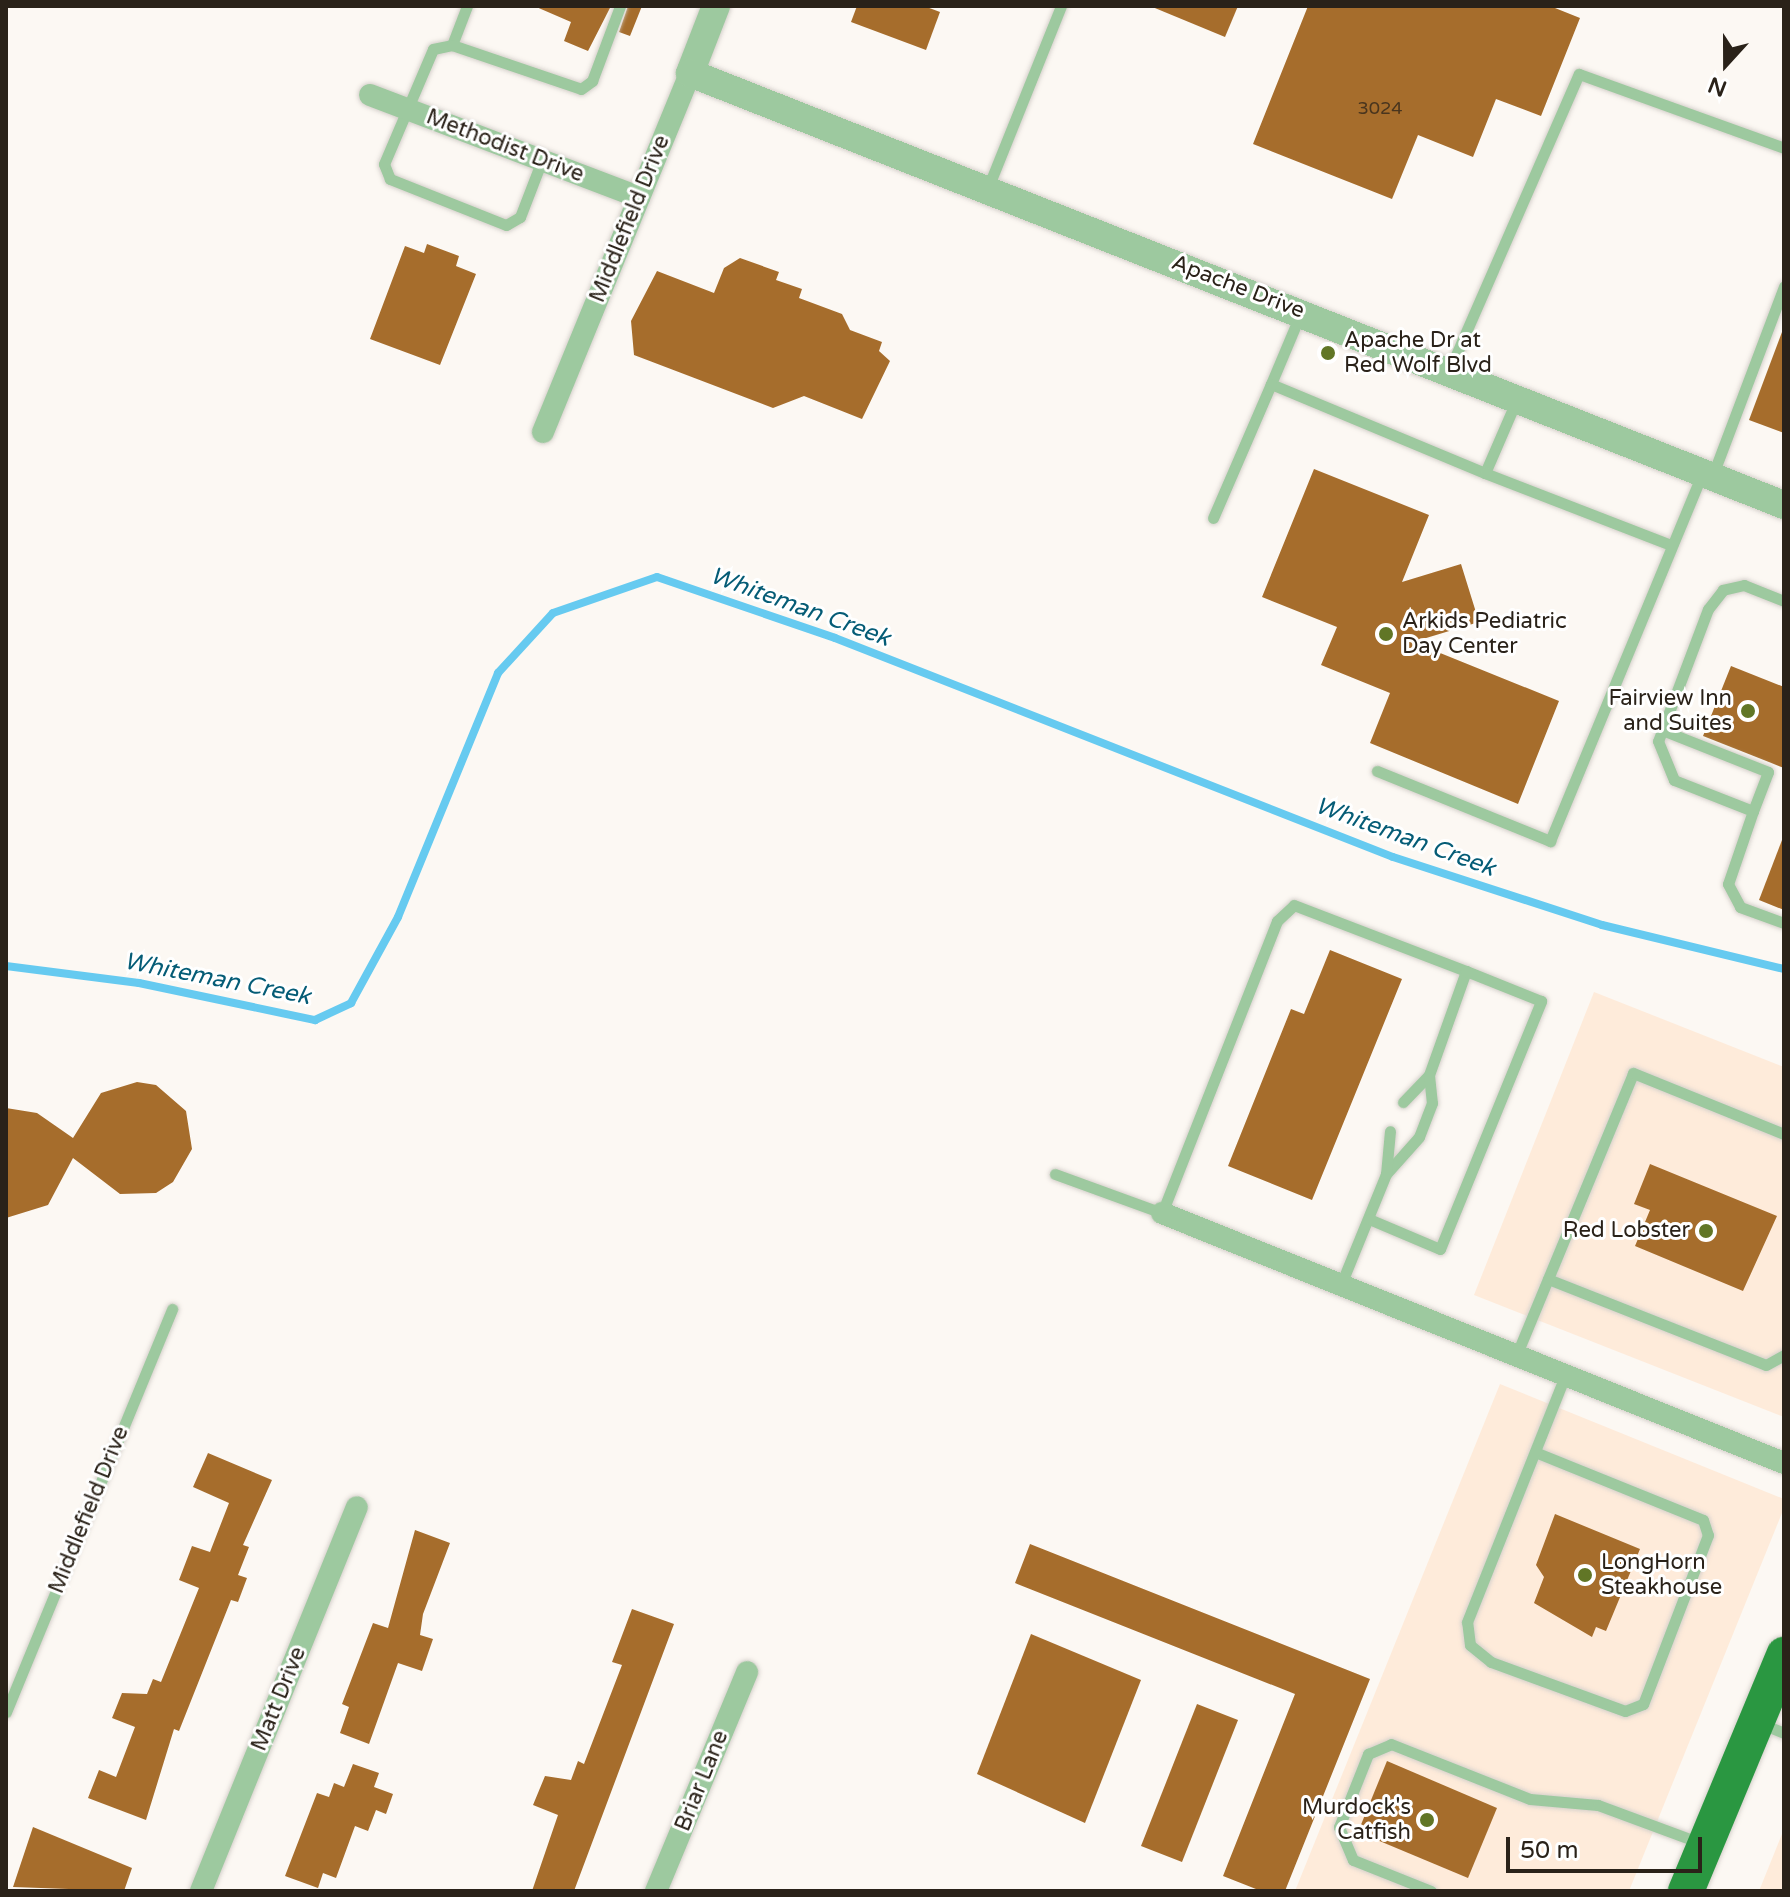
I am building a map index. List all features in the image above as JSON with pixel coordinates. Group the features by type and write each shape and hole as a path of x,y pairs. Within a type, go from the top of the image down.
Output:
{"highway":[{"path":"1686,1891 1705,1845 1770,1727 1784,1655"}],"street":[{"name":"Middlefield Drive","path":"543,432 690,73 713,7"},
{"name":"Apache Drive","path":"690,73 1302,311 1784,505"},
{"name":"Methodist Drive","path":"370,95 639,197"},
{"path":"1162,1213 1342,1282 1516,1357 1784,1463"},
{"name":"Matt Drive","path":"201,1891 357,1507"},
{"name":"Briar Lane","path":"656,1891 747,1672"}],"lane":[{"path":"467,6 452,45 424,59 384,164 390,179 506,225 520,217 542,160"},
{"path":"452,45 581,89 592,81 620,6"},
{"path":"987,190 1061,6"},
{"path":"1449,371 1579,74 1784,148"},
{"path":"1377,771 1550,841 1671,545 1707,476 1784,286"},
{"path":"1213,518 1302,311"},
{"path":"1271,384 1485,473 1671,545"},
{"path":"1485,473 1517,398"},
{"path":"1753,811 1674,780 1659,758 1662,730 1708,609 1723,590 1744,585 1784,601"},
{"path":"1662,730 1768,772 1728,884 1740,907 1784,923"},
{"path":"1055,1174 1162,1213 1277,921 1294,905 1541,1001 1440,1249 1369,1219"},
{"path":"1403,1102 1429,1075 1466,971"},
{"path":"1516,1357 1633,1073 1784,1134"},
{"path":"1386,1174 1419,1137 1432,1103 1429,1075"},
{"path":"1342,1282 1386,1174 1390,1131"},
{"path":"1548,1279 1766,1365 1784,1355"},
{"name":"Middlefield Drive","path":"6,1712 172,1309"},
{"path":"1535,1452 1703,1520 1708,1535 1643,1704 1625,1711 1491,1662 1470,1645 1467,1622 1565,1376"},
{"path":"1431,1891 1353,1860 1339,1827 1368,1754 1391,1744 1530,1799 1598,1805 1705,1845"}],"shaded area":[{"path":"1594,992 1784,1067 1784,1417 1474,1295"},
{"path":"1500,1384 1784,1499 1784,1508 1629,1891 1295,1891"},
{"path":"1784,1829 1784,1891 1759,1891"}],"building":[{"path":"534,6 611,6 588,51 564,41 571,22"},
{"path":"628,6 642,6 630,36 619,32"},
{"path":"857,6 924,6 940,12 926,50 851,22"},
{"path":"1150,6 1238,6 1225,37"},
{"path":"1308,6 1550,6 1580,18 1541,116 1496,99 1473,157 1418,135 1392,199 1253,144"},
{"path":"427,244 459,256 456,266 476,274 440,365 370,339 405,246 424,253"},
{"path":"740,258 779,272 776,280 802,289 799,298 842,314 850,330 882,342 879,351 890,361 862,419 804,396 773,408 634,355 631,321 657,271 714,293 724,268"},
{"path":"1784,333 1784,433 1749,420"},
{"name":"Arkids Pediatric Day Center","path":"1314,469 1429,515 1402,582 1461,564 1479,622 1413,642 1559,701 1518,804 1370,743 1390,693 1321,665 1337,627 1262,597"},
{"name":"Fairview Inn and Suites","path":"1731,666 1784,687 1784,768 1703,736"},
{"path":"1784,840 1784,910 1759,900"},
{"path":"1330,950 1402,979 1312,1200 1228,1166 1291,1009 1304,1014"},
{"path":"137,1082 156,1085 186,1111 192,1149 173,1182 156,1193 120,1194 73,1158 48,1205 6,1218 6,1108 37,1113 73,1138 101,1093"},
{"name":"Red Lobster","path":"1650,1164 1777,1216 1743,1291 1635,1246 1650,1210 1634,1204"},
{"path":"208,1453 272,1480 243,1545 249,1547 238,1575 247,1578 238,1602 231,1600 179,1731 174,1729 146,1820 88,1798 99,1770 116,1777 135,1727 112,1718 122,1693 147,1694 153,1679 161,1682 199,1588 179,1580 192,1546 210,1552 229,1503 193,1487"},
{"name":"LongHorn Steakhouse","path":"1555,1514 1640,1549 1606,1631 1596,1627 1592,1637 1534,1603 1544,1577 1536,1565"},
{"path":"415,1530 450,1543 423,1614 420,1635 433,1639 422,1671 398,1663 369,1744 340,1733 349,1707 342,1704 373,1623 388,1628"},
{"path":"1030,1544 1370,1679 1285,1891 1261,1891 1223,1876 1295,1694 1015,1583"},
{"path":"632,1609 674,1624 574,1891 532,1891 558,1815 533,1805 545,1776 571,1780 578,1761 584,1764 622,1665 612,1662"},
{"path":"1031,1634 1141,1680 1085,1823 977,1774"},
{"path":"1197,1704 1238,1720 1182,1862 1141,1846"},
{"name":"Murdock's Catfish","path":"1387,1761 1497,1808 1468,1878 1358,1832"},
{"path":"353,1764 379,1773 374,1787 393,1794 386,1814 376,1810 368,1831 355,1826 336,1878 323,1873 318,1888 285,1876 317,1793 329,1797 334,1783 344,1787"},
{"path":"33,1827 132,1868 124,1891 13,1887"}],"waterway":[{"name":"Whiteman Creek","path":"6,966 139,983 315,1020 351,1003 398,917 498,673 553,613 657,577 835,638 1393,857 1602,925 1784,969"}],"place":[{"name":"Apache Dr at Red Wolf Blvd","path":"1328,353"},
{"name":"Arkids Pediatric Day Center","path":"1386,634"},
{"name":"Fairview Inn and Suites","path":"1748,711"},
{"name":"Red Lobster","path":"1706,1231"},
{"name":"LongHorn Steakhouse","path":"1585,1575"},
{"name":"Murdock's Catfish","path":"1427,1820"}]}
